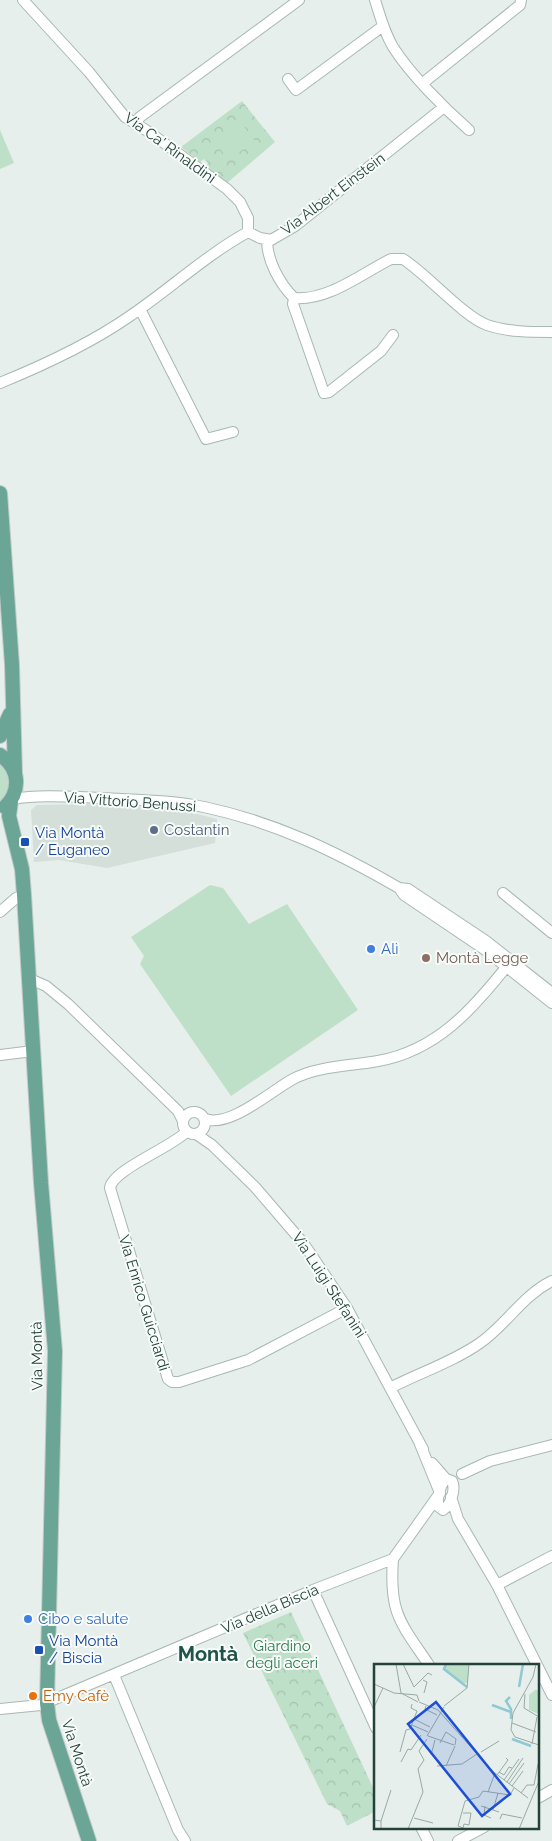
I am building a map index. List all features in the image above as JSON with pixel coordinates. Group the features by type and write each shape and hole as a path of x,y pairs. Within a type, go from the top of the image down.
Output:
{"main road":[{"name":"Via Montà","path":"0,493 14,701 12,750 16,778 7,804 21,864 24,895 33,1051 55,1351 47,1703 49,1720 89,1841"},
{"name":"Via Montà","path":"0,736 14,701"},
{"path":"0,755 11,765 16,778"},
{"name":"Via Montà","path":"0,827 8,837 21,864"}],"street":[{"name":"Via Ca' Rinaldini","path":"23,0 89,72 125,117 149,132 227,189 247,213 248,232"},
{"path":"135,124 140,117 299,0"},
{"path":"375,0 383,26 394,48 444,107 469,130"},
{"path":"423,83 520,6 521,0"},
{"path":"288,79 296,90 383,26"},
{"name":"Via Albert Einstein","path":"248,232 267,240 294,226 444,107"},
{"path":"0,383 67,352 140,308 221,247 248,232"},
{"path":"267,240 268,249 277,274 294,298 294,304 324,393 329,392 381,351 393,336"},
{"path":"294,298 306,299 325,294 391,259 403,259 473,317 486,325 509,330 552,332"},
{"path":"140,308 206,439 233,432"},
{"name":"Via Vittorio Benussi","path":"16,778 24,789 53,797"},
{"name":"Via Vittorio Benussi","path":"7,804 53,797 177,803 243,817 294,834 347,859 399,888 408,889 486,941 527,972 550,998"},
{"name":"Via Vittorio Benussi","path":"399,888 404,895 550,998"},
{"path":"503,893 552,933"},
{"path":"0,912 16,898 24,895"},
{"name":"Via Vittorio Benussi","path":"486,941 491,950 503,958 507,966 527,972"},
{"path":"186,1122 222,1120 270,1095 299,1076 394,1058 423,1046 464,1017 507,966"},
{"name":"Via Luigi Stefanini","path":"30,979 46,986 68,1004 280,1213 319,1265 347,1308 420,1444 435,1468 450,1481"},
{"path":"0,1055 33,1051"},
{"name":"Via Luigi Stefanini","path":"186,1122 196,1112 205,1122 212,1145"},
{"name":"Via Enrico Guicciardi","path":"186,1122 120,1175 111,1184 110,1188 168,1379 172,1382 179,1382 248,1360 347,1308"},
{"path":"390,1388 472,1349 489,1336 531,1294 552,1281"},
{"name":"Via Luigi Stefanini","path":"420,1444 440,1493"},
{"path":"458,1519 437,1505 442,1484 490,1461 552,1444"},
{"path":"450,1481 451,1497 458,1519 497,1584 537,1664"},
{"path":"428,1664 398,1618 391,1588 393,1559 440,1493"},
{"path":"421,1518 447,1508 451,1497"},
{"path":"497,1584 552,1556"},
{"name":"Via della Biscia","path":"0,1709 47,1703 313,1590 393,1559"},
{"path":"313,1590 374,1724"},
{"path":"540,1670 552,1694"},
{"path":"114,1675 155,1776 185,1841"},
{"path":"540,1797 552,1790"},
{"path":"422,1828 428,1841"},
{"path":"458,1841 482,1828"}],"shaded area":[{"path":"88,804 177,809 217,819 215,843 107,868 59,860 34,862 31,810 37,805"}],"green space":[{"path":"242,101 275,142 227,183 206,167 208,163 204,159 200,162 181,147"},
{"path":"240,121 255,141 228,160 214,140"},
{"path":"0,130 14,163 0,169"},
{"path":"0,763 8,777 9,788 0,802"},
{"path":"210,885 223,888 249,924 287,904 358,1010 231,1096 140,964 144,956 131,937"},
{"name":"Giardino degli aceri","path":"291,1612 374,1790 374,1812 347,1826 340,1811 327,1804 243,1633"}],"place":[{"name":"Costantin","path":"154,830"},
{"name":"Via Montà / Euganeo","path":"25,842"},
{"name":"Alì","path":"371,949"},
{"name":"Montà Legge","path":"426,958"},
{"name":"Cibo e salute","path":"28,1619"},
{"name":"Via Montà / Biscia","path":"39,1650"},
{"name":"Emy Cafè","path":"33,1696"}],"district":[{"name":"Montà","path":"208,1654"}]}
